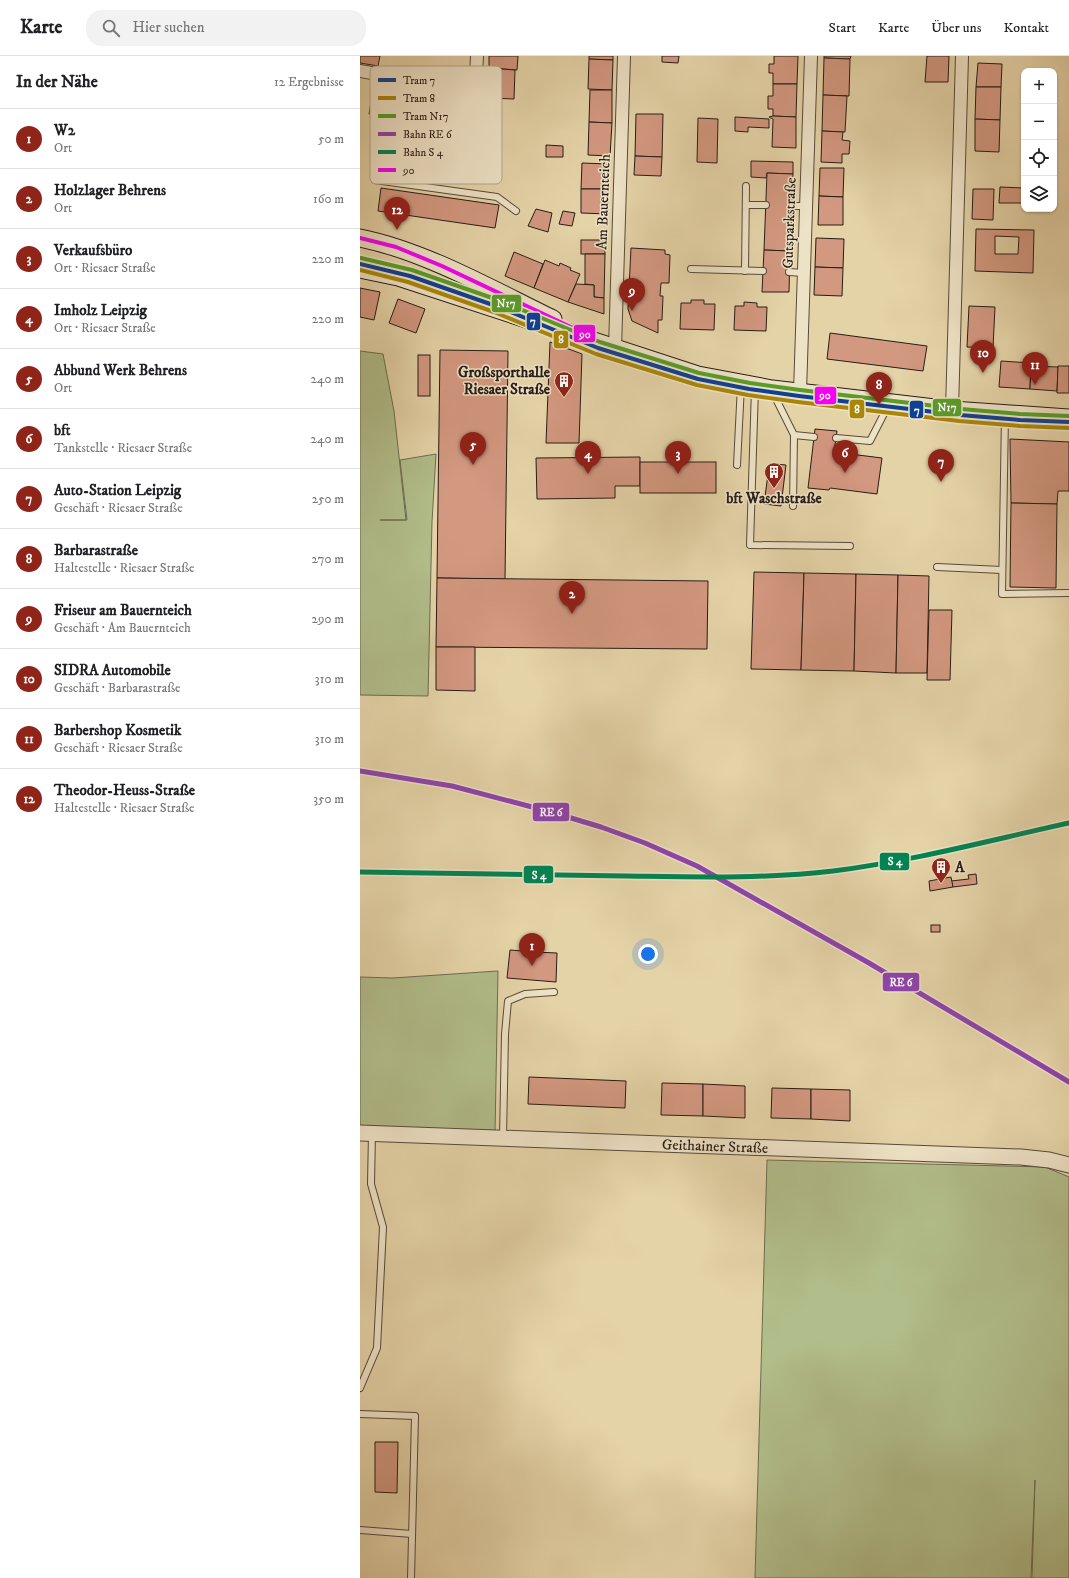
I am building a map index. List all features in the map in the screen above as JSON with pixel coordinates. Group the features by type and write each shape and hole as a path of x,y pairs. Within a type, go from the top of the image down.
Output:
{"main road":[{"path":"360,238 396,247 442,266 615,348"},
{"path":"360,269 398,277 698,375 756,386 952,410 1069,418"}],"street":[{"path":"476,66 477,56"},
{"name":"Am Bauernteich","path":"615,348 624,56"},
{"name":"Gutsparkstraße","path":"800,392 811,56"},
{"path":"952,410 962,56"},
{"path":"360,71 370,73"},
{"name":"Geithainer Straße","path":"366,1133 1021,1157 1049,1160 1069,1165"}],"lane":[{"path":"404,184 497,197 516,211"},
{"path":"745,271 746,186"},
{"path":"746,205 766,205"},
{"path":"792,206 806,206"},
{"path":"691,270 763,272"},
{"path":"789,272 804,273"},
{"path":"756,386 794,435 794,506"},
{"path":"737,465 756,386"},
{"path":"756,386 750,545 850,546"},
{"path":"836,438 870,441 890,402"},
{"path":"1005,414 1002,594 1069,593"},
{"path":"794,435 814,436"},
{"path":"937,567 1002,570"},
{"path":"503,1139 505,1034 508,1001 525,994 554,992"},
{"path":"360,1388 378,1348 383,1227 371,1184 366,1133"},
{"path":"360,1414 415,1416 411,1578"},
{"path":"360,1530 412,1534"}],"green space":[{"path":"360,351 383,354 394,411 406,520 400,460 436,454 432,522 428,696 360,695"},
{"path":"498,971 495,1134 360,1129 360,977 393,978"},
{"path":"767,1160 1045,1167 1069,1177 1069,1578 1032,1578 1035,1480 1031,1578 755,1578"}],"building":[{"path":"360,56 380,56 378,66 360,63"},
{"path":"489,56 518,56 517,70 502,69 502,66 489,66"},
{"path":"589,56 613,56 613,60 589,59"},
{"path":"662,56 679,56 678,63 662,62"},
{"path":"774,56 798,56 797,84 773,84 773,73 769,73 769,64 774,64"},
{"path":"824,56 851,56 850,59 824,58"},
{"path":"927,56 949,56 948,82 925,82"},
{"path":"824,58 850,59 849,96 823,95"},
{"path":"589,59 613,60 612,90 588,89"},
{"path":"978,63 1002,64 1001,87 976,87"},
{"path":"502,69 515,70 514,99 502,99"},
{"path":"773,84 797,84 796,117 773,116 773,109 768,109 768,96 773,96"},
{"path":"976,87 1001,87 1000,120 975,119"},
{"path":"590,90 612,90 612,123 589,122"},
{"path":"823,95 847,96 845,132 822,131"},
{"path":"636,114 663,114 662,157 635,156"},
{"path":"735,117 769,119 769,128 748,127 748,132 735,131"},
{"path":"769,117 796,117 796,148 772,147 773,119"},
{"path":"698,118 718,119 717,163 697,162"},
{"path":"975,119 1000,120 999,152 975,151"},
{"path":"589,122 612,123 610,156 588,155"},
{"path":"822,131 843,132 842,140 850,141 849,154 842,154 842,163 821,162"},
{"path":"546,145 563,146 563,157 546,157"},
{"path":"635,156 662,157 661,176 634,175"},
{"path":"751,161 793,162 793,174 767,173 766,178 751,177"},
{"path":"582,163 609,164 608,189 581,189"},
{"path":"820,168 844,168 843,197 819,196"},
{"path":"767,173 793,174 790,251 764,250"},
{"path":"1000,187 1021,188 1021,203 999,203"},
{"path":"381,188 499,205 495,228 378,211"},
{"path":"581,189 608,189 608,214 581,213"},
{"path":"973,189 994,189 993,220 972,219"},
{"path":"819,196 843,197 843,225 818,225"},
{"path":"536,209 552,213 548,232 528,226"},
{"path":"563,211 575,213 572,226 559,224"},
{"path":"976,229 1034,230 1033,273 975,271","holes":["995,236 1019,237 1018,254 995,254"]},
{"path":"816,238 844,239 843,268 815,267"},
{"path":"581,240 605,240 605,254 581,254"},
{"path":"631,248 665,250 665,254 670,255 669,283 661,283 660,296 663,296 662,320 658,320 658,333 632,321 628,309"},
{"path":"764,250 790,251 789,292 762,292"},
{"path":"514,252 543,264 534,288 505,276"},
{"path":"585,254 605,254 604,298 594,297 594,285 585,284"},
{"path":"545,260 559,266 560,263 571,268 570,270 580,274 568,302 534,288"},
{"path":"815,267 843,268 842,296 814,295"},
{"path":"576,284 594,285 594,297 604,298 604,314 568,302"},
{"path":"360,288 380,292 374,320 360,317"},
{"path":"398,299 425,309 416,333 389,323"},
{"path":"691,300 704,300 704,304 715,304 714,330 680,329 681,303 691,303"},
{"path":"744,302 757,303 757,307 767,307 766,331 734,330 735,306 744,306"},
{"path":"969,306 995,307 993,348 967,347"},
{"path":"830,333 927,346 923,371 827,359"},
{"name":"Großsporthalle Riesaer Straße","path":"550,342 582,354 579,443 546,443"},
{"path":"440,350 508,351 505,579 437,578"},
{"path":"418,355 430,355 430,396 418,396"},
{"path":"1001,361 1031,363 1030,389 999,387"},
{"path":"1031,366 1058,367 1057,391 1030,389"},
{"path":"1058,366 1069,366 1069,393 1057,393"},
{"path":"815,429 837,431 834,452 882,458 877,494 830,488 829,490 808,488"},
{"path":"1010,439 1069,442 1069,491 1058,491 1057,504 1011,503"},
{"path":"640,457 640,486 615,486 615,498 537,499 536,458"},
{"path":"640,462 716,462 716,493 640,493"},
{"name":"bft Waschstraße","path":"775,464 786,465 781,506 764,504 768,474 773,475"},
{"path":"1011,503 1057,504 1056,588 1010,587"},
{"path":"754,572 804,573 801,670 751,669"},
{"path":"804,573 856,574 854,671 801,670"},
{"path":"856,574 898,575 896,673 854,671"},
{"path":"898,575 929,576 927,673 896,673"},
{"path":"437,578 708,581 707,649 436,647"},
{"path":"929,610 952,610 950,680 927,680"},
{"path":"436,647 475,647 475,691 436,690"},
{"name":"A","path":"976,874 977,884 953,887 951,881 969,879 968,875"},
{"name":"A","path":"951,877 953,887 930,891 929,881"},
{"path":"931,925 940,925 940,932 931,932"},
{"path":"522,948 534,948 534,952 557,953 556,982 507,978 510,950 522,951"},
{"path":"529,1077 626,1081 625,1108 528,1104"},
{"path":"662,1083 703,1084 703,1116 661,1115"},
{"path":"703,1084 745,1086 745,1118 703,1116"},
{"path":"772,1088 811,1089 811,1119 771,1118"},
{"path":"811,1089 850,1090 850,1121 811,1119"},
{"path":"375,1442 398,1442 397,1493 375,1492"}],"tram line":[{"name":"N17","path":"361,258 412,270 498,300 600,342 699,373 750,383 800,390 961,409 1069,416"},
{"name":"7","path":"360,264 410,276 496,306 598,348 698,379 749,389 799,396 960,415 1069,422"},
{"name":"8","path":"360,270 408,282 494,312 596,354 697,385 748,395 798,402 959,421 1069,428"}],"transit line":[{"name":"90","path":"360,238 396,247 442,266 615,348 698,375 772,389 952,410 1069,418"},
{"path":"360,771 452,786 551,812 601,827 645,843 697,866 869,963 1069,1082"},
{"path":"360,872 704,877 807,874 893,862 1069,823"}],"place":[{"name":"Theodor-Heuss-Straße","path":"397,230"},
{"name":"Friseur am Bauernteich","path":"632,311"},
{"name":"SIDRA Automobile","path":"983,373"},
{"name":"Barbershop Kosmetik","path":"1035,385"},
{"name":"Großsporthalle Riesaer Straße","path":"564,398"},
{"name":"Barbarastraße","path":"879,405"},
{"name":"Abbund Werk Behrens","path":"473,465"},
{"name":"bft","path":"845,473"},
{"name":"Imholz Leipzig","path":"588,474"},
{"name":"Verkaufsbüro","path":"678,474"},
{"name":"Auto-Station Leipzig","path":"941,482"},
{"name":"bft Waschstraße","path":"774,489"},
{"name":"Holzlager Behrens","path":"572,614"},
{"name":"A","path":"941,884"},
{"name":"W2","path":"532,966"}]}
